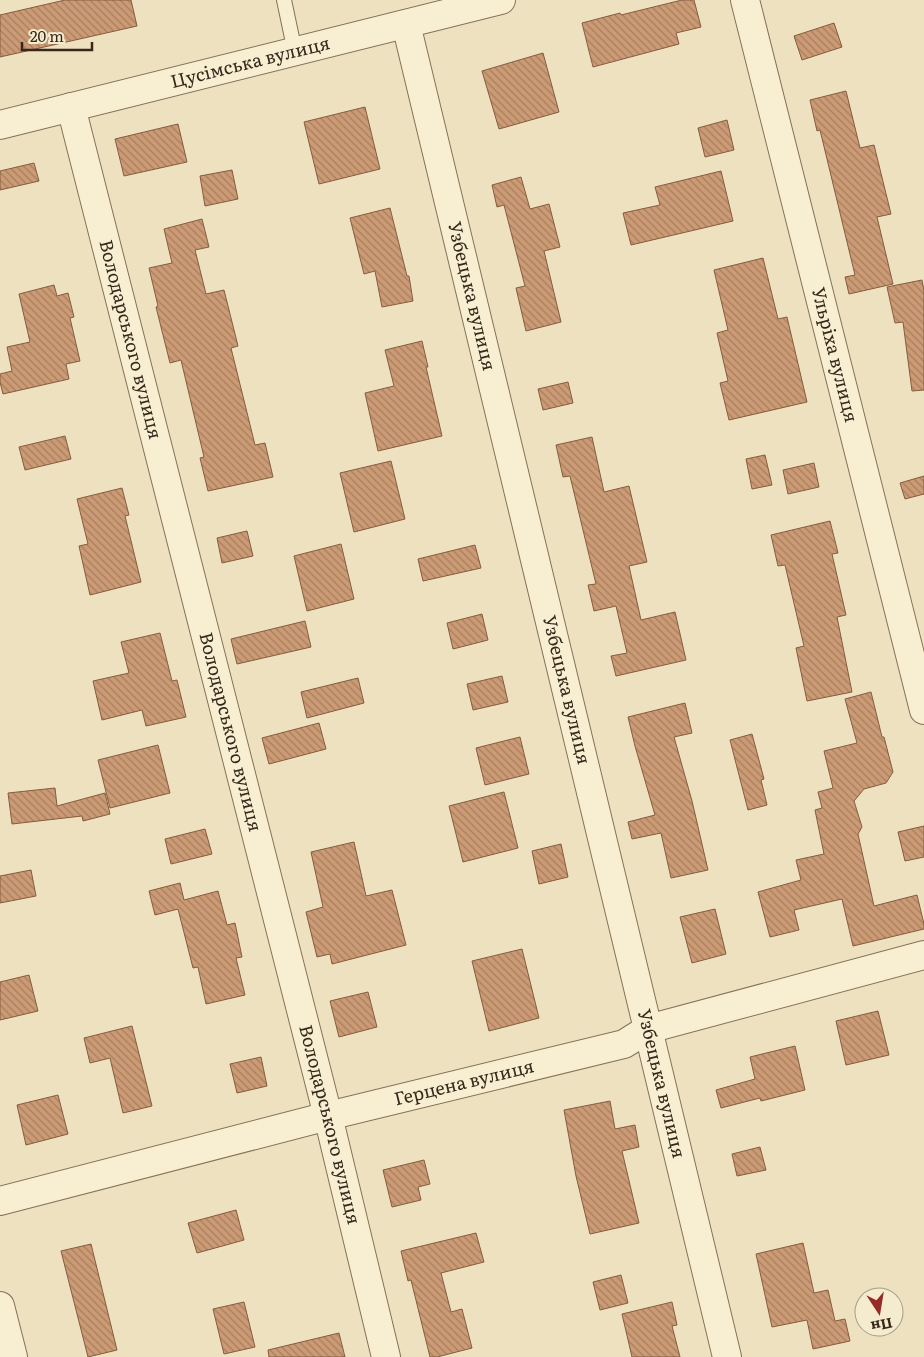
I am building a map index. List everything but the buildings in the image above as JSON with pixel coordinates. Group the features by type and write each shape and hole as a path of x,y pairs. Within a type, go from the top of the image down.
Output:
{"street":[{"name":"Цусімська вулиця","path":"0,125 501,0"},
{"name":"Ульріха вулиця","path":"745,0 924,710"},
{"name":"Узбецька вулиця","path":"406,24 727,1357"},
{"name":"Володарського вулиця","path":"71,107 328,1116 386,1357"},
{"name":"Герцена вулиця","path":"0,1201 328,1116 624,1044 648,1029 924,955"},
{"path":"0,1306 13,1357"}],"lane":[{"path":"284,0 295,52"}]}
